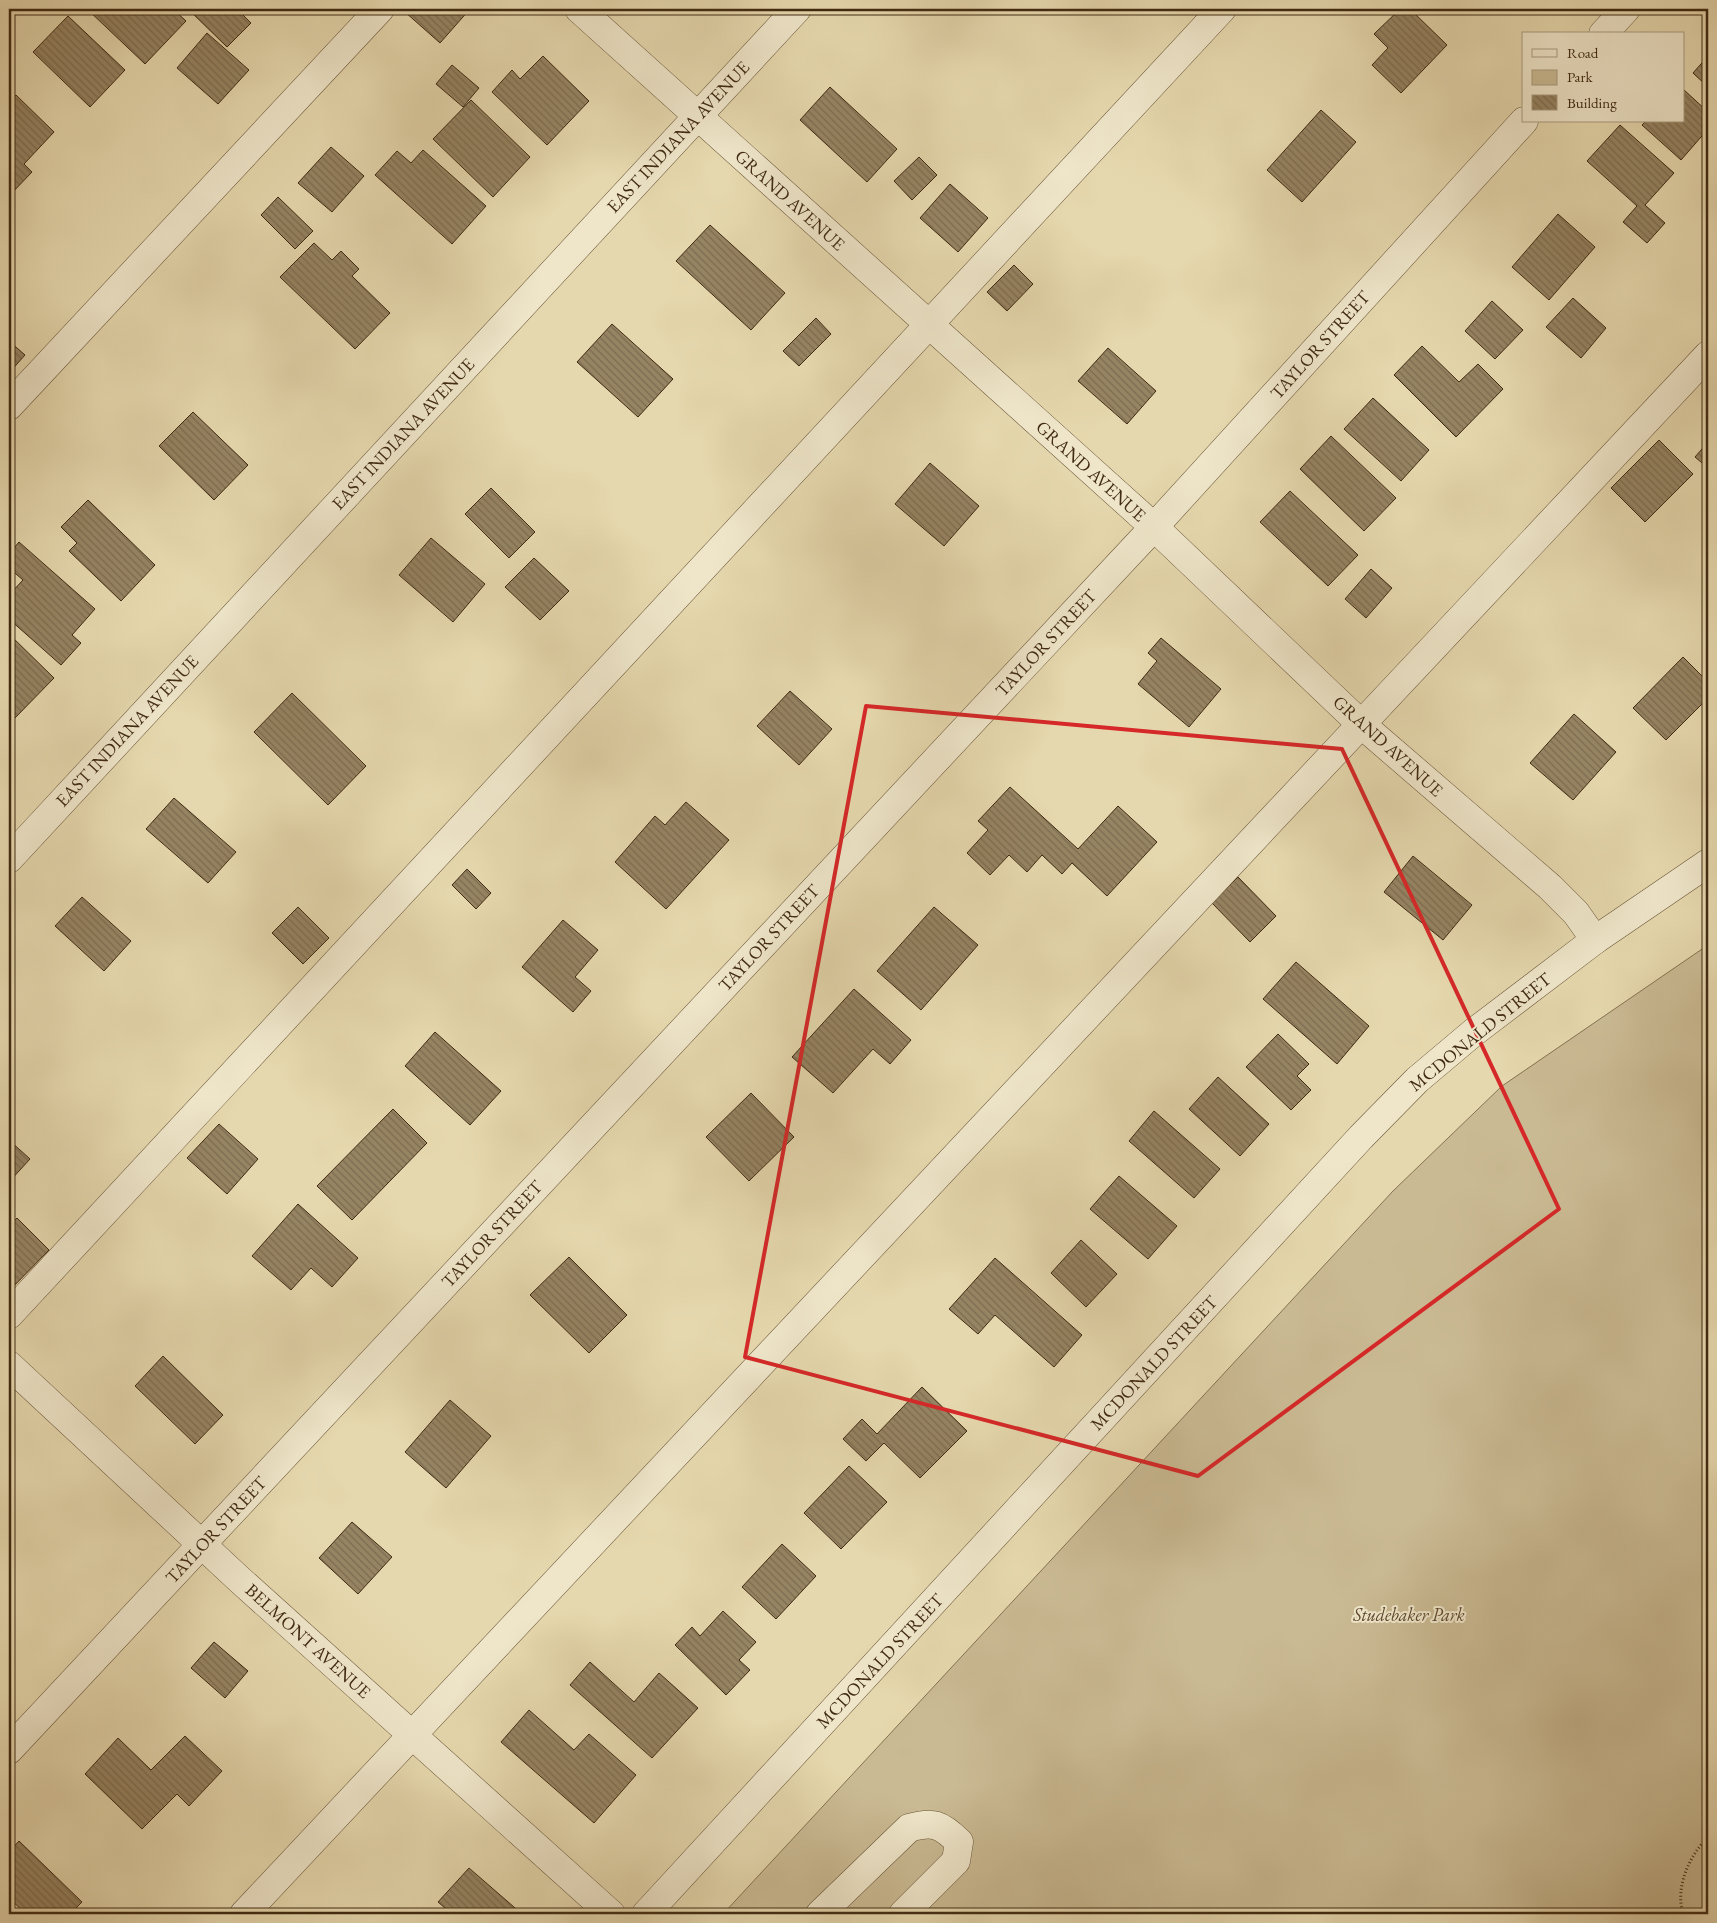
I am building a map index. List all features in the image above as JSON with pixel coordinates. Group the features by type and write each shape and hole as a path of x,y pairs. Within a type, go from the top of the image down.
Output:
{"street":[{"path":"9,406 380,9"},
{"name":"GRAND AVENUE","path":"579,9 1154,527 1361,724 1550,888 1576,913 1595,940"},
{"name":"EAST INDIANA AVENUE","path":"9,859 797,9"},
{"path":"9,1315 1222,9"},
{"path":"1605,32 1626,9"},
{"name":"TAYLOR STREET","path":"9,1750 1154,527 1523,122"},
{"path":"244,1914 1708,355"},
{"name":"MCDONALD STREET","path":"646,1914 1361,1137 1417,1080 1474,1032 1595,940 1708,863"},
{"name":"BELMONT AVENUE","path":"9,1365 411,1735 611,1914"},
{"path":"820,1914 909,1828 927,1822 946,1830 959,1842 956,1862 903,1914"}],"path":[{"path":"1683,1914 1680,1906 1685,1870 1699,1847 1708,1837"}],"highlighted area":[{"path":"866,706 1342,749 1559,1209 1198,1476 745,1357"}],"green space":[{"name":"Studebaker Park","path":"1708,945 1708,1914 723,1914 1393,1191 1502,1086"}],"building":[{"path":"87,9 173,9 186,21 145,64"},
{"path":"188,9 237,9 251,23 227,47"},
{"path":"408,9 470,9 440,43 405,12"},
{"path":"1400,9 1410,9 1447,45 1401,93 1372,65 1388,48 1374,34"},
{"path":"68,16 125,70 90,107 33,52"},
{"path":"207,33 249,70 218,104 177,68"},
{"path":"543,56 589,101 547,145 492,92 512,70 520,79"},
{"path":"1708,56 1708,87 1693,73"},
{"path":"452,65 479,88 463,107 436,84"},
{"path":"830,87 897,149 867,182 800,120"},
{"path":"1684,90 1708,112 1708,129 1681,160 1642,125 1645,122 1684,122"},
{"path":"16,95 54,132 24,164 32,172 9,196 9,102"},
{"path":"471,100 530,157 493,197 433,139"},
{"path":"1321,110 1356,142 1302,202 1267,170"},
{"path":"1620,125 1674,173 1645,205 1665,223 1647,243 1623,222 1637,206 1587,161"},
{"path":"331,147 364,176 332,212 298,183"},
{"path":"423,150 486,206 452,244 375,175 397,151 411,163"},
{"path":"919,157 937,175 912,200 894,181"},
{"path":"950,184 988,218 958,252 920,218"},
{"path":"278,197 313,231 295,249 261,215"},
{"path":"1558,214 1595,247 1549,300 1512,267"},
{"path":"710,225 785,293 751,330 676,261"},
{"path":"314,243 332,260 341,251 359,269 352,276 390,313 355,349 280,277"},
{"path":"1014,265 1033,284 1007,311 987,292"},
{"path":"1573,298 1606,328 1581,358 1546,327"},
{"path":"1492,301 1523,330 1495,359 1465,331"},
{"path":"816,318 831,334 799,366 783,351"},
{"path":"612,324 673,379 638,417 577,362"},
{"path":"9,341 25,355 9,373"},
{"path":"1422,346 1459,382 1478,364 1503,389 1456,437 1394,375"},
{"path":"1108,348 1156,391 1127,424 1078,381"},
{"path":"1373,398 1429,450 1401,481 1344,429"},
{"path":"193,412 248,465 214,500 159,446"},
{"path":"1331,436 1396,498 1364,531 1300,469"},
{"path":"1659,440 1693,474 1645,522 1611,488"},
{"path":"1708,442 1708,468 1695,457"},
{"path":"930,463 979,506 944,546 895,504"},
{"path":"491,488 535,532 509,558 465,514"},
{"path":"1290,491 1358,555 1328,586 1260,522"},
{"path":"88,500 155,565 121,601 69,551 77,543 61,527"},
{"path":"431,538 485,584 453,622 399,575"},
{"path":"19,542 95,609 72,635 81,643 61,665 9,619 9,595 23,580 9,568 9,554"},
{"path":"534,558 569,591 540,620 505,587"},
{"path":"1371,569 1392,588 1366,618 1345,599"},
{"path":"9,634 54,678 13,720 9,716"},
{"path":"1161,638 1221,689 1189,727 1138,684 1157,661 1148,653"},
{"path":"1683,657 1708,682 1708,698 1666,740 1633,708"},
{"path":"790,691 832,729 799,765 757,726"},
{"path":"292,693 366,766 328,805 254,732"},
{"path":"1574,714 1616,752 1573,800 1530,763"},
{"path":"1010,787 1078,849 1118,806 1157,842 1107,896 1072,863 1062,874 1042,855 1027,872 1009,855 990,875 967,853 988,830 978,821"},
{"path":"174,798 236,852 208,883 146,829"},
{"path":"686,802 729,840 666,909 615,862 655,816 665,825"},
{"path":"1413,856 1472,905 1443,940 1384,892"},
{"path":"467,869 491,893 476,909 452,885"},
{"path":"1238,877 1276,916 1250,942 1212,903"},
{"path":"82,897 131,941 104,971 55,926"},
{"path":"298,907 329,938 303,964 272,933"},
{"path":"934,907 978,945 921,1010 877,971"},
{"path":"563,920 598,950 575,977 591,991 573,1012 522,967"},
{"path":"1296,962 1369,1026 1337,1064 1263,999"},
{"path":"854,989 911,1040 890,1064 873,1049 833,1093 792,1057"},
{"path":"435,1032 501,1091 470,1125 405,1066"},
{"path":"1278,1034 1309,1064 1297,1076 1311,1090 1291,1110 1246,1067"},
{"path":"1218,1077 1269,1124 1240,1156 1189,1109"},
{"path":"751,1093 794,1137 749,1181 706,1137"},
{"path":"393,1109 427,1143 352,1220 317,1186"},
{"path":"1154,1111 1220,1169 1194,1198 1129,1141"},
{"path":"219,1124 258,1159 227,1194 187,1158"},
{"path":"9,1140 30,1159 9,1182"},
{"path":"1119,1176 1177,1226 1148,1259 1090,1209"},
{"path":"298,1204 358,1258 332,1287 311,1268 291,1290 252,1256"},
{"path":"17,1218 49,1250 9,1291 9,1226"},
{"path":"1081,1240 1117,1274 1086,1307 1051,1273"},
{"path":"569,1257 627,1315 589,1353 530,1295"},
{"path":"995,1258 1082,1335 1054,1367 995,1315 978,1334 949,1309"},
{"path":"163,1356 223,1415 195,1444 135,1386"},
{"path":"922,1387 967,1431 920,1478 884,1443 866,1461 843,1439 862,1419 877,1434"},
{"path":"450,1400 491,1436 446,1488 405,1452"},
{"path":"849,1466 887,1502 841,1549 804,1513"},
{"path":"352,1522 392,1557 358,1594 319,1558"},
{"path":"782,1544 816,1576 776,1619 742,1587"},
{"path":"723,1611 756,1642 739,1660 750,1670 726,1695 675,1645 692,1627 700,1636"},
{"path":"214,1642 248,1671 225,1698 191,1668"},
{"path":"590,1662 634,1702 659,1673 698,1708 652,1758 570,1685"},
{"path":"529,1710 574,1750 589,1734 636,1775 594,1823 501,1742"},
{"path":"185,1736 222,1771 189,1806 177,1794 142,1829 85,1774 118,1738 151,1770"},
{"path":"19,1841 82,1902 70,1914 26,1914 9,1898 9,1852"},
{"path":"469,1868 522,1914 452,1914 438,1902"}]}
